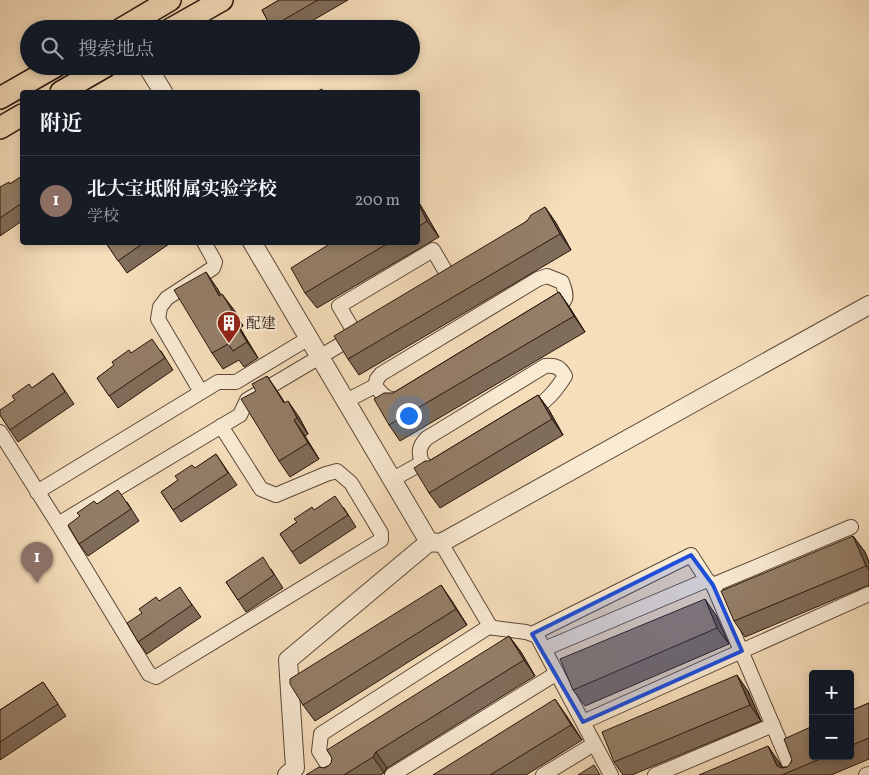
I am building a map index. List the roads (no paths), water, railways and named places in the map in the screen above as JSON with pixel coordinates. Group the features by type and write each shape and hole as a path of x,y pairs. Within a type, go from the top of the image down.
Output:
{"main road":[{"path":"136,20 170,0"},
{"path":"187,20 222,0"},
{"path":"0,98 40,75"},
{"path":"64,90 90,75"},
{"path":"0,128 20,116"}],"street":[{"path":"153,75 162,90"},
{"path":"201,392 158,319 160,307 167,298 213,268 216,262 206,245"},
{"path":"254,245 393,480 490,626 488,627"},
{"path":"58,524 240,415 247,400 361,332 339,306 433,250 450,279"},
{"path":"408,396 400,400 389,400 375,386 376,379 389,369 538,279 548,276 554,277 562,282 566,297 564,302 539,317"},
{"path":"287,775 295,768 288,660 435,542 869,304"},
{"path":"37,492 218,382 236,382 309,338"},
{"path":"452,459 436,469 428,467 422,463 419,449 427,438 545,366 561,369 565,376 554,393 541,406 516,420"},
{"path":"236,382 247,400"},
{"path":"346,401 375,386"},
{"path":"0,432 149,674 156,677 381,540 382,534 351,483 337,471 276,495 261,489 222,426"},
{"path":"393,480 422,463"},
{"path":"544,649 851,527"},
{"path":"532,634 691,555 710,582 742,651 794,775"},
{"path":"583,722 869,594"},
{"path":"334,775 319,751 321,734 488,627 526,632 537,636 611,775"},
{"path":"392,775 557,673"},
{"path":"654,775 773,725"},
{"path":"543,775 594,744"}],"place":[{"name":"配建","path":"229,344"},
{"name":"北大宝坻附属实验学校","path":"37,583"}]}
